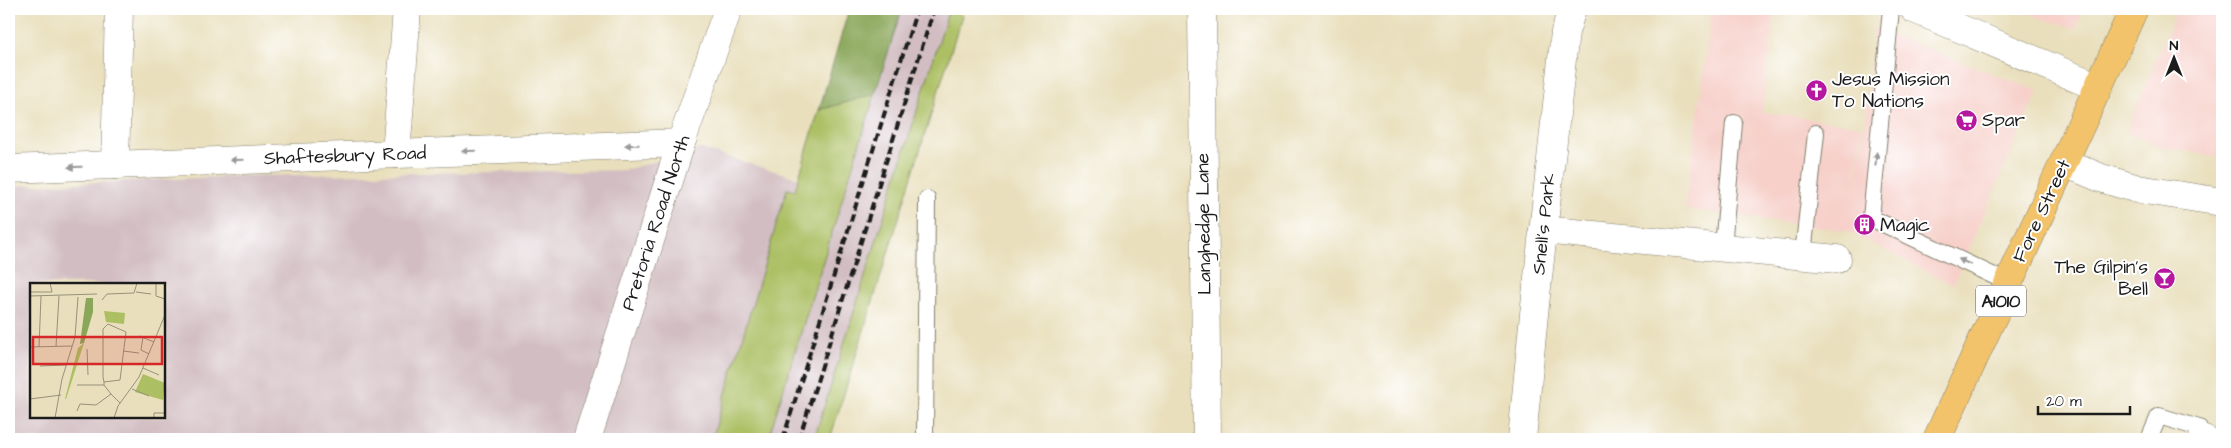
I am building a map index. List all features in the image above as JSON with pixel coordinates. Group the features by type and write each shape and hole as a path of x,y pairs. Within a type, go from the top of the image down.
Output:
{"main road":[{"name":"Fore Street","path":"1937,439 2134,9"}],"street":[{"path":"115,165 119,9"},
{"path":"396,154 406,9"},
{"name":"Pretoria Road North","path":"587,439 680,143 728,9"},
{"name":"Langhedge Lane","path":"1202,9 1206,439"},
{"name":"Snell's Park","path":"1522,439 1565,32 1572,9"},
{"path":"1914,9 2098,87"},
{"name":"Shaftesbury Road","path":"9,169 680,143"},
{"path":"2065,163 2102,178 2138,189 2222,202"},
{"path":"1543,230 1837,258"}],"lane":[{"path":"1891,9 1871,218 2008,283"},
{"path":"1723,247 1734,123"},
{"path":"1803,255 1816,134"},
{"path":"925,439 927,199"},
{"path":"2149,439 2159,416 2199,428 2203,439"}],"shaded area":[{"path":"902,9 949,9 814,439 768,439"},
{"path":"1712,9 1775,9 1762,112 1862,126 1852,199 1865,124 1874,28 2038,91 1953,285 1848,231 1685,209"},
{"path":"2013,9 2083,9 2076,29"},
{"path":"2177,9 2222,9 2222,158 2159,146 2126,132"},
{"path":"701,149 798,178 794,191 787,189 712,439 9,439 9,186 241,176 625,170"}],"green space":[{"path":"849,9 902,9 875,94 819,110"},
{"path":"949,9 964,9 830,439 814,439"},
{"path":"875,94 768,439 712,439 787,189 795,190 819,110"}],"railway":[{"path":"783,439 917,9"},
{"path":"799,439 934,9"}],"place":[{"name":"Jesus Mission To Nations","path":"1816,90"},
{"name":"Spar","path":"1966,120"},
{"name":"Magic","path":"1864,225"},
{"name":"The Gilpin's Bell","path":"2164,278"}]}
